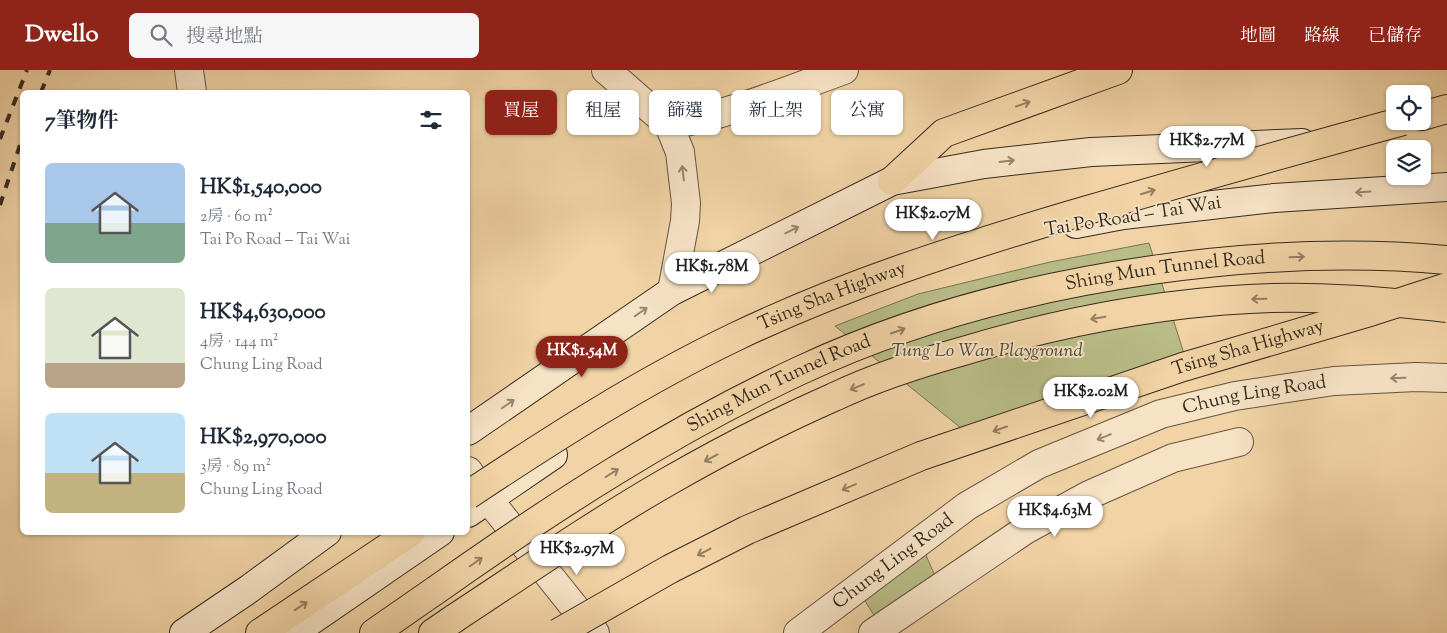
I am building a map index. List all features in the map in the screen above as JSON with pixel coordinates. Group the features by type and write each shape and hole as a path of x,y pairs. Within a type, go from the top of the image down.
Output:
{"highway":[{"path":"892,181 944,133 1118,70"},
{"path":"1431,113 1447,109"},
{"name":"Tsing Sha Highway","path":"474,502 570,428 681,364 767,322 917,263 1199,177 1386,125"},
{"name":"Shing Mun Tunnel Road","path":"374,633 522,529 677,434 803,369 896,332 967,309 1036,290 1084,280 1170,267 1260,258 1342,255 1395,256 1447,260"},
{"name":"Tsing Sha Highway","path":"558,633 670,569 747,530 921,456 1183,367 1373,311 1447,287"},
{"name":"Shing Mun Tunnel Road","path":"433,633 582,535 665,483 715,455 836,396 878,378 927,362 981,345 1063,325 1136,311 1193,304 1249,299 1302,298 1364,300 1447,308"},
{"path":"260,633 426,535"}],"main road":[{"path":"189,70 192,90"},
{"path":"606,70 649,108"},
{"path":"721,114 844,70"},
{"path":"470,431 672,290 892,181 984,164 1040,157 1143,149 1299,144 1375,136 1447,122"},
{"path":"672,290 686,203 680,152 673,135"},
{"name":"Tai Po Road – Tai Wai","path":"474,502 648,395 739,344 815,309 872,286 988,245 1051,228 1123,215 1274,198 1447,186"},
{"name":"Chung Ling Road","path":"798,633 967,506 1039,464 1161,414 1235,396 1334,381 1447,378"},
{"path":"873,633 1025,530 1089,495 1173,458 1239,442"},
{"path":"470,481 474,502 595,633"},
{"path":"184,633 250,589 323,535"},
{"path":"293,633 427,535"}],"green space":[{"name":"Tung Lo Wan Playground","path":"1149,243 1186,360 967,433 835,326 918,294 1050,262"},
{"path":"925,553 939,585 879,623 861,595"}],"railway":[{"path":"0,139 27,70"},
{"path":"42,90 50,70"},
{"path":"0,205 20,145"}]}
